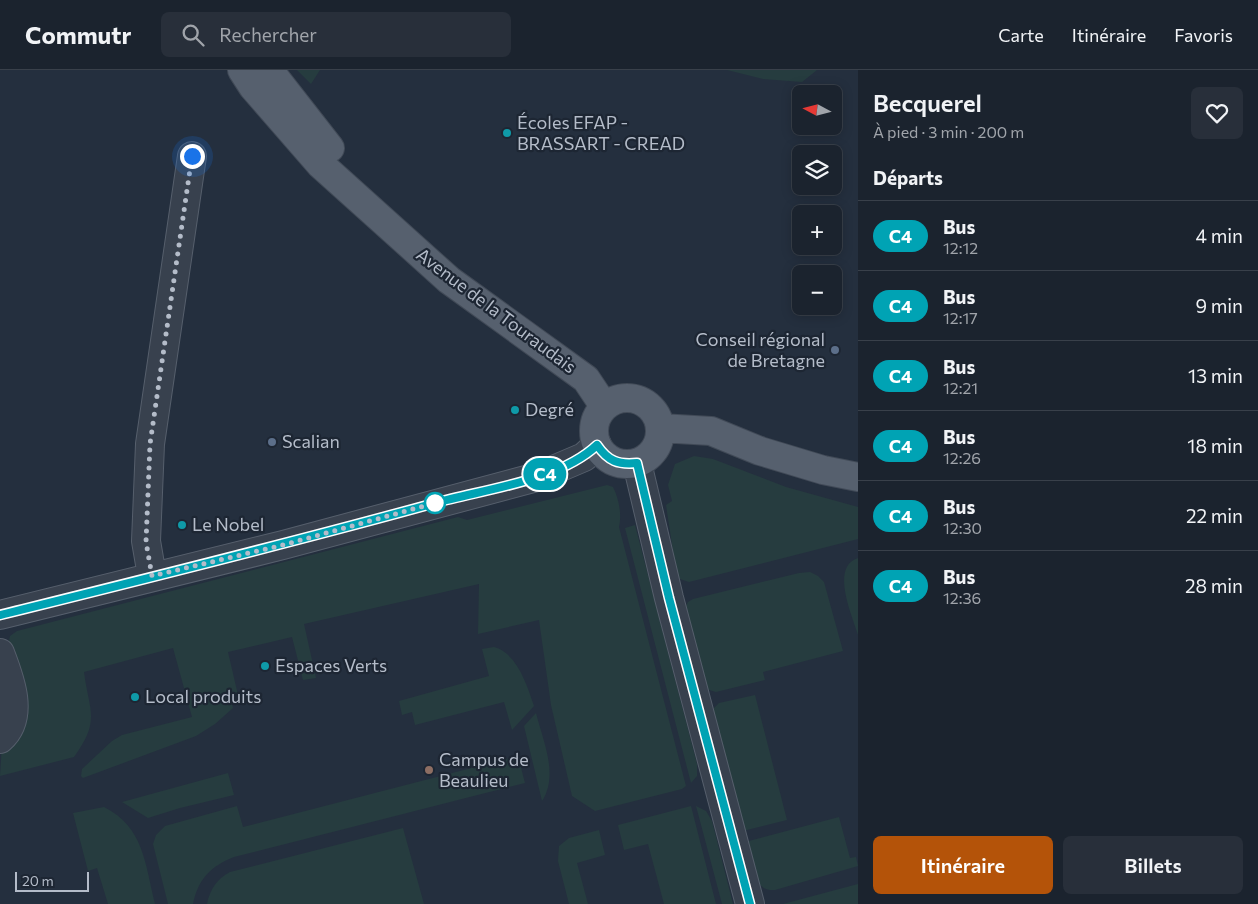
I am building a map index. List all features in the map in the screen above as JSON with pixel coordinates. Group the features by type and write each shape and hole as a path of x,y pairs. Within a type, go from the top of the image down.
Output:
{"main road":[{"name":"Avenue de la Touraudais","path":"242,70 253,87 320,164 449,280 586,380 604,406"},
{"name":"Avenue de la Touraudais","path":"269,70 383,220"},
{"path":"621,398 642,401 654,411 660,428 658,446 654,453 637,463 615,462 606,458 597,445 594,434 598,414 604,406 621,398"},
{"path":"660,428 711,431 760,451 823,470 858,477"}],"street":[{"path":"152,576 146,542 150,444 192,156"},
{"path":"0,615 283,545 537,477 584,457 597,445"},
{"path":"637,463 669,598 750,904"},
{"path":"0,653 14,699 11,726 0,739"}],"green space":[{"path":"297,70 320,70 311,84"},
{"path":"727,70 817,70 802,82 763,79"},
{"path":"694,456 713,459 786,487 858,507 858,539 689,582 677,578 666,505 672,501 668,485 675,464"},
{"path":"607,485 613,487 617,497 620,512 619,527 686,786 682,789 595,811 572,796 551,705 539,620 478,634 479,584 304,624 316,678 303,680 292,637 228,652 238,695 230,697 233,708 215,724 196,736 83,778 81,776 82,769 112,741 122,735 192,717 173,648 84,672 90,706 90,724 88,734 74,757 0,776 8,646 10,636 17,631 458,517 467,520"},
{"path":"635,525 697,764 697,776 691,783 625,528"},
{"path":"858,558 858,635 848,604 844,581 845,571 850,563"},
{"path":"810,572 824,582 843,651 763,672 765,680 716,692 706,689 685,608 688,602 693,599"},
{"path":"494,647 502,650 515,663 534,706 512,730 504,702 415,725 412,712 402,715 399,701 489,676 482,649"},
{"path":"755,695 787,820 743,831 712,710 719,703"},
{"path":"536,713 548,758 549,769 547,791 542,801 524,726"},
{"path":"518,756 525,783 234,857 212,869 207,874 198,887 193,904 168,904 153,844 156,835 165,826 237,806 243,827"},
{"path":"228,773 234,795 148,818 122,802"},
{"path":"691,806 716,904 664,904 648,844 624,850 618,825"},
{"path":"696,806 706,811 712,821 733,904 722,904"},
{"path":"104,807 117,815 135,836 145,861 155,904 108,904 97,868 88,871 73,813"},
{"path":"839,817 850,858 856,857 858,866 775,890 761,886 756,880 750,865 745,842"},
{"path":"403,828 424,904 207,904 215,885 230,872"},
{"path":"599,830 605,855 577,863 588,904 569,904 558,861 559,846 569,838"},
{"path":"858,884 858,904 783,904"}],"bus line":[{"name":"C4","path":"0,615 283,545 537,477 584,457 597,445 606,458 626,464 637,463 669,598 750,904"}],"place":[{"name":"Écoles EFAP - BRASSART - CREAD","path":"507,133"},
{"name":"Conseil régional de Bretagne","path":"835,350"},
{"name":"Degré","path":"515,410"},
{"name":"Scalian","path":"272,442"},
{"name":"Le Nobel","path":"182,525"},
{"name":"Espaces Verts","path":"265,666"},
{"name":"Local produits","path":"135,697"},
{"name":"Campus de Beaulieu","path":"429,770"}],"route":[{"path":"192,156 176,255 150,444 146,542 152,576 283,545 435,503"}]}
